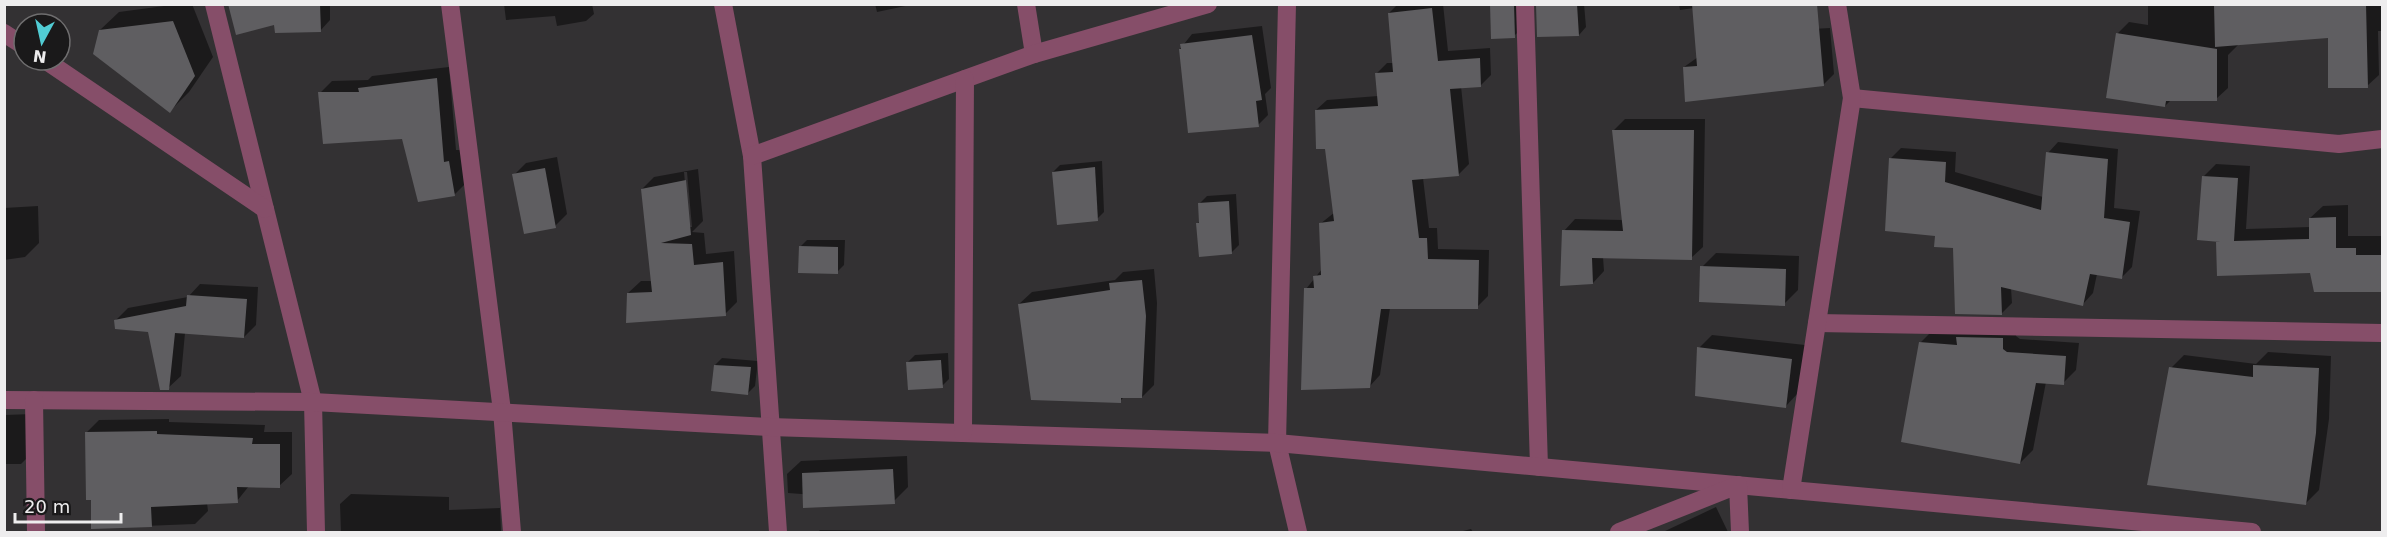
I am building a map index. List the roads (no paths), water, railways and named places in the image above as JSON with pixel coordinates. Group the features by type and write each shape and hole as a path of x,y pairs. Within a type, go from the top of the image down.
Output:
{"street":[{"path":"214,4 313,402 316,532"},
{"path":"450,4 502,411 512,532"},
{"path":"723,4 752,156 778,532"},
{"path":"1026,4 1034,54"},
{"path":"752,156 1034,54 1208,4"},
{"path":"1287,4 1277,443 1298,532"},
{"path":"1525,4 1539,467"},
{"path":"1791,490 1852,98 1837,4"},
{"path":"63,72 265,209"},
{"path":"963,433 965,79"},
{"path":"1852,98 2339,144 2382,139"},
{"path":"1817,323 2382,333"},
{"path":"4,400 313,402 770,427 1277,443 2252,532"},
{"path":"34,400 36,532"},
{"path":"1619,532 1738,485"},
{"path":"1738,485 1740,532"}]}
